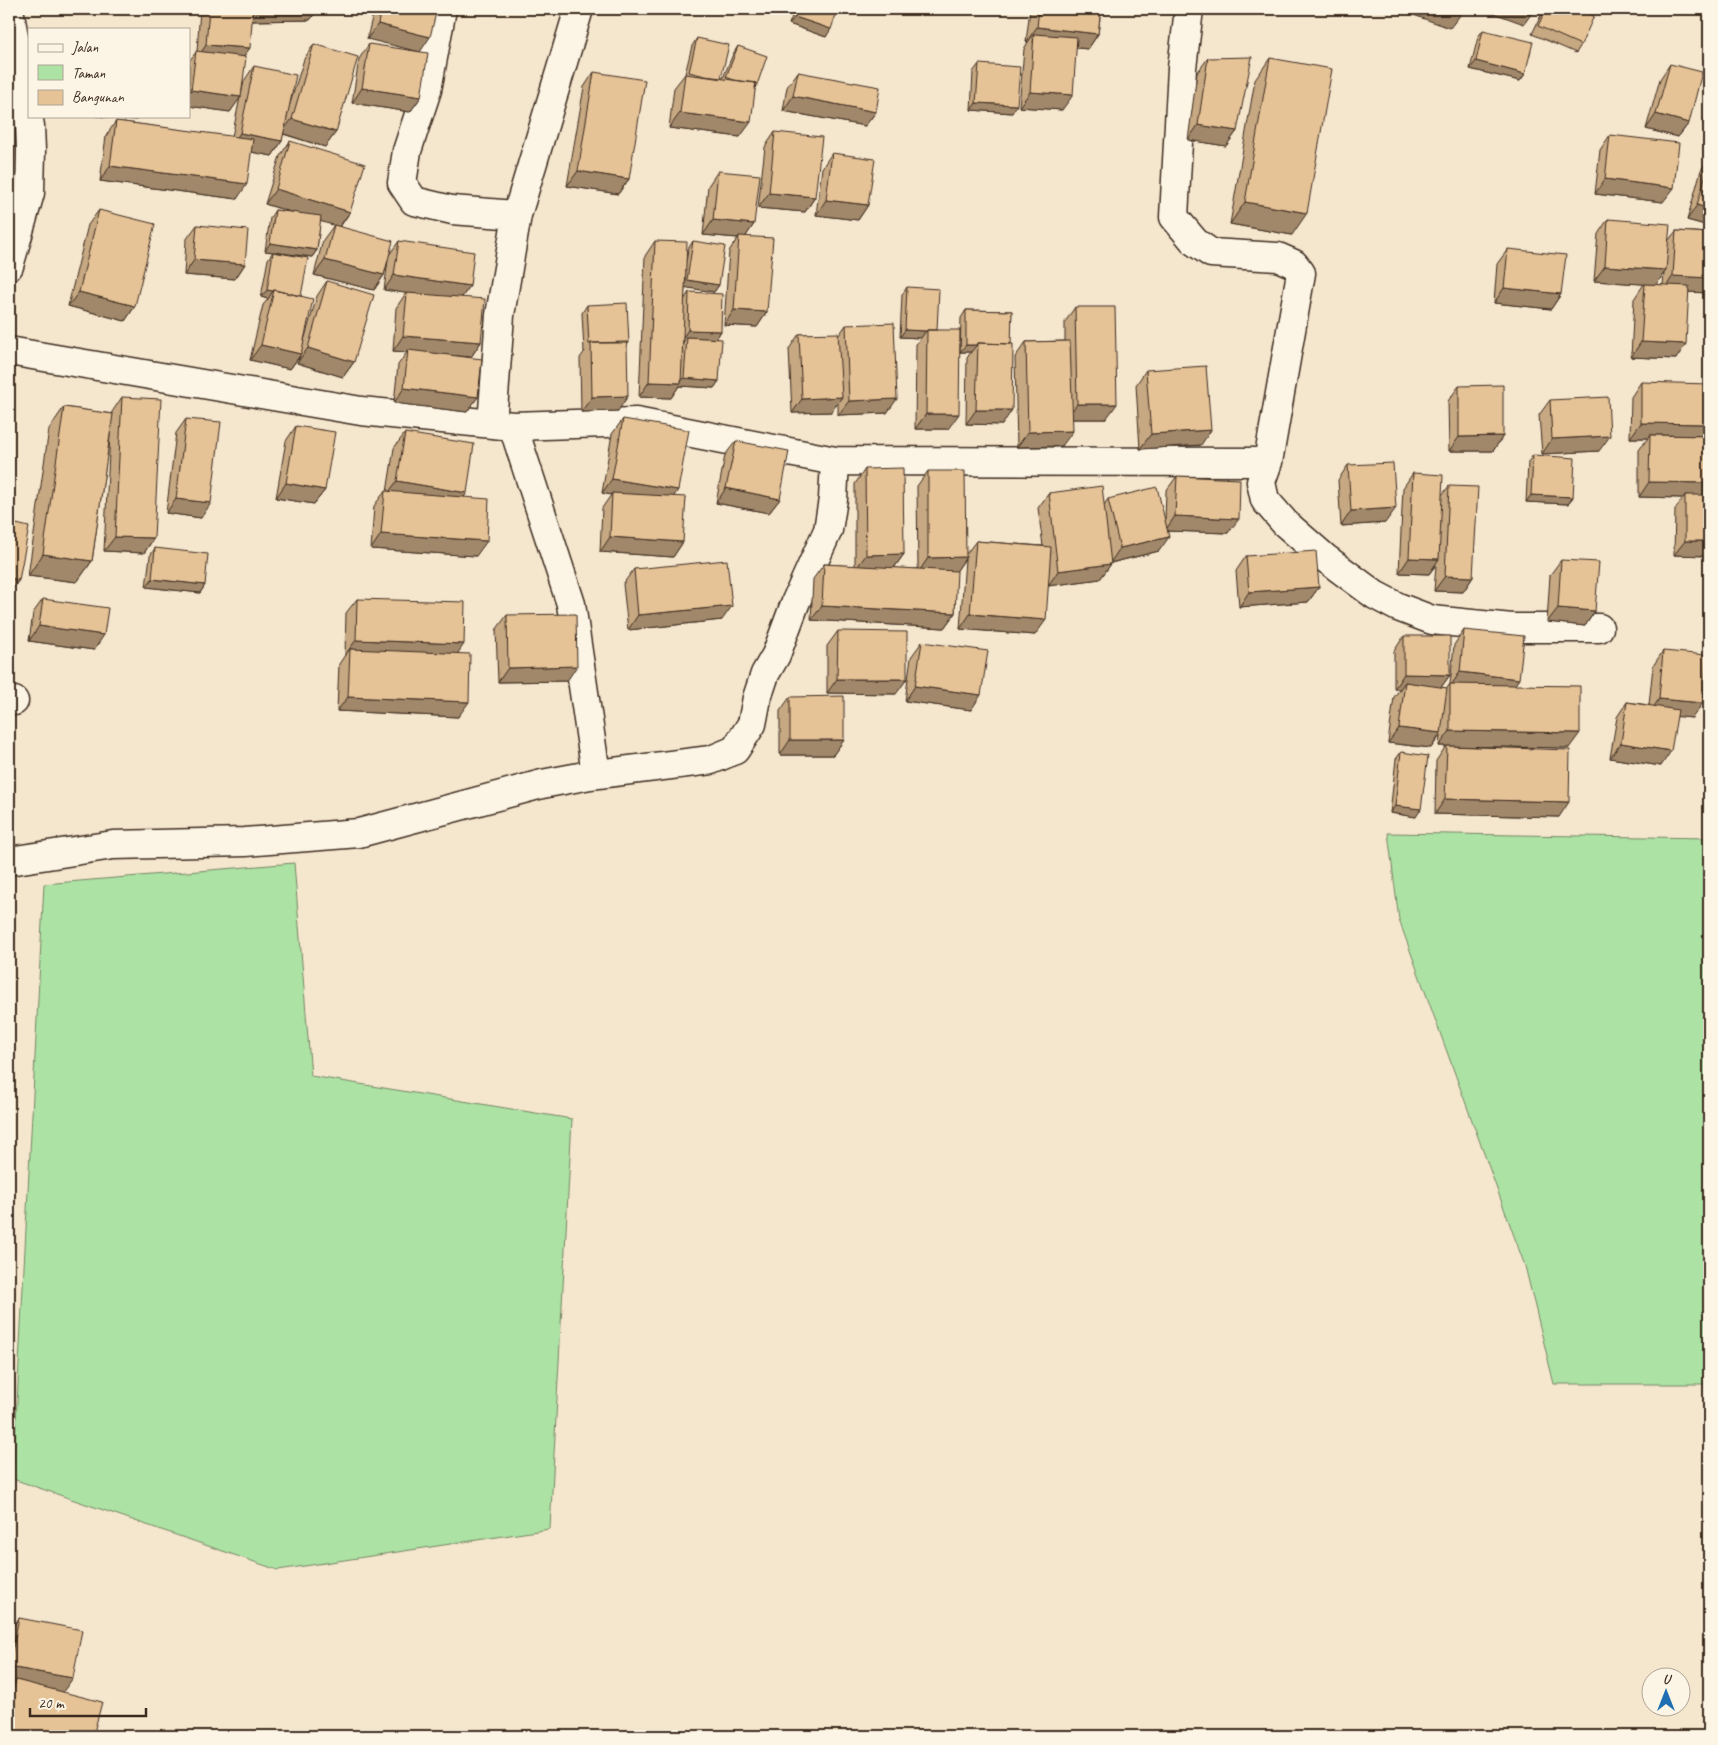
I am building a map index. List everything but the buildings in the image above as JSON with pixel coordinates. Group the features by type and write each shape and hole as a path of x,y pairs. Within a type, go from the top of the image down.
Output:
{"street":[{"path":"9,9 28,115"},
{"path":"442,9 427,90 407,151 402,183 414,201 452,210 517,215"},
{"path":"579,9 517,215 500,315 502,425 571,604 596,774"},
{"path":"1189,9 1182,68 1174,217 1195,242 1211,254 1278,257 1294,264 1301,273 1268,462 1261,482 1265,500 1298,535 1325,558 1375,595 1398,607 1432,620 1512,628 1600,628"},
{"path":"9,266 30,193 32,150 29,118"},
{"path":"9,351 361,411 502,425 636,422 835,460 1268,462"},
{"path":"9,861 113,845 245,842 359,833 542,784 596,774 710,760 735,750 752,724 757,698 765,674 776,655 796,601 828,530 833,499 835,460"}],"green space":[{"path":"1388,833 1709,838 1709,1384 1554,1384 1525,1266 1399,920"},
{"path":"294,863 311,1076 572,1119 550,1529 278,1570 13,1479 44,884"}]}
